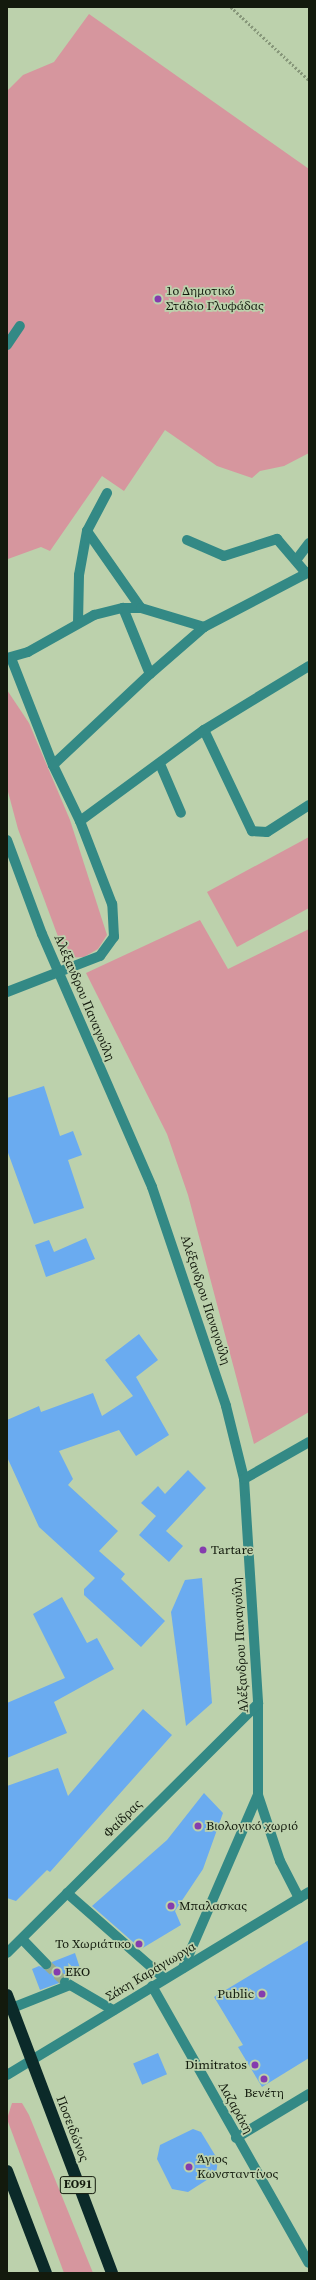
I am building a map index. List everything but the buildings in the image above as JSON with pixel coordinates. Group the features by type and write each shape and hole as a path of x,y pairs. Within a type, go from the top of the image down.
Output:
{"highway":[{"name":"Ποσειδώνος","path":"7,1995 112,2273"},
{"path":"7,2171 46,2273"}],"street":[{"path":"7,345 20,326"},
{"path":"78,623 79,575 87,531 108,493"},
{"path":"87,531 141,608"},
{"path":"53,765 150,674 204,627 308,572 284,543 274,538 224,556 187,540"},
{"path":"297,559 309,543"},
{"path":"123,608 150,674"},
{"path":"7,992 100,956 114,937 112,904 80,821 53,765 9,658 28,652 78,623 123,608 141,608 204,627"},
{"path":"80,821 160,764 204,730 309,666"},
{"path":"204,730 252,831 267,832 309,805"},
{"path":"160,764 181,813"},
{"name":"Αλέξανδρου Παναγούλη","path":"7,840 59,972 152,1187 226,1406 244,1479 258,1704 258,1795 280,1861 299,1898"},
{"path":"244,1479 309,1442"},
{"name":"Φαίδρας","path":"7,1953 258,1704"},
{"name":"Αλέξανδρου Παναγούλη","path":"183,1968 258,1795"},
{"name":"Σάκη Καράγιωργα","path":"7,2074 309,1892"},
{"path":"67,1893 165,1979"},
{"path":"22,1939 46,1964"},
{"path":"12,2008 67,1983 113,2010"},
{"name":"Λαζαράκη","path":"152,1986 236,2138 309,2263"},
{"path":"236,2138 309,2094"}],"path":[{"path":"231,7 309,80"}],"shaded area":[{"name":"1ο Δημοτικό Στάδιο Γλυφάδας","path":"89,14 309,169 309,453 284,466 260,471 252,478 217,466 165,430 124,491 102,476 50,551 41,547 8,559 7,91 23,75 54,62"},
{"path":"7,690 29,723 70,820 107,935 98,949 84,957 66,958 18,829 7,788"},
{"path":"309,837 309,908 237,947 207,892"},
{"path":"200,920 228,969 309,929 309,1412 254,1444 188,1195 167,1134 86,973"},
{"path":"12,2103 22,2103 29,2115 93,2273 64,2273 7,2119"}],"tunnel":[{"path":"46,1964 64,1981"}],"place":[{"name":"1ο Δημοτικό Στάδιο Γλυφάδας","path":"158,299"},
{"name":"Tartare","path":"203,1550"},
{"name":"Βιολογικό χωριό","path":"198,1826"},
{"name":"Μπαλασκας","path":"171,1906"},
{"name":"Το Χωριάτικο","path":"139,1944"},
{"name":"EKO","path":"57,1972"},
{"name":"Public","path":"262,1994"},
{"name":"Dimitratos","path":"255,2065"},
{"name":"Βενέτη","path":"264,2079"},
{"name":"Άγιος Κωνσταντίνος","path":"189,2167"}]}
